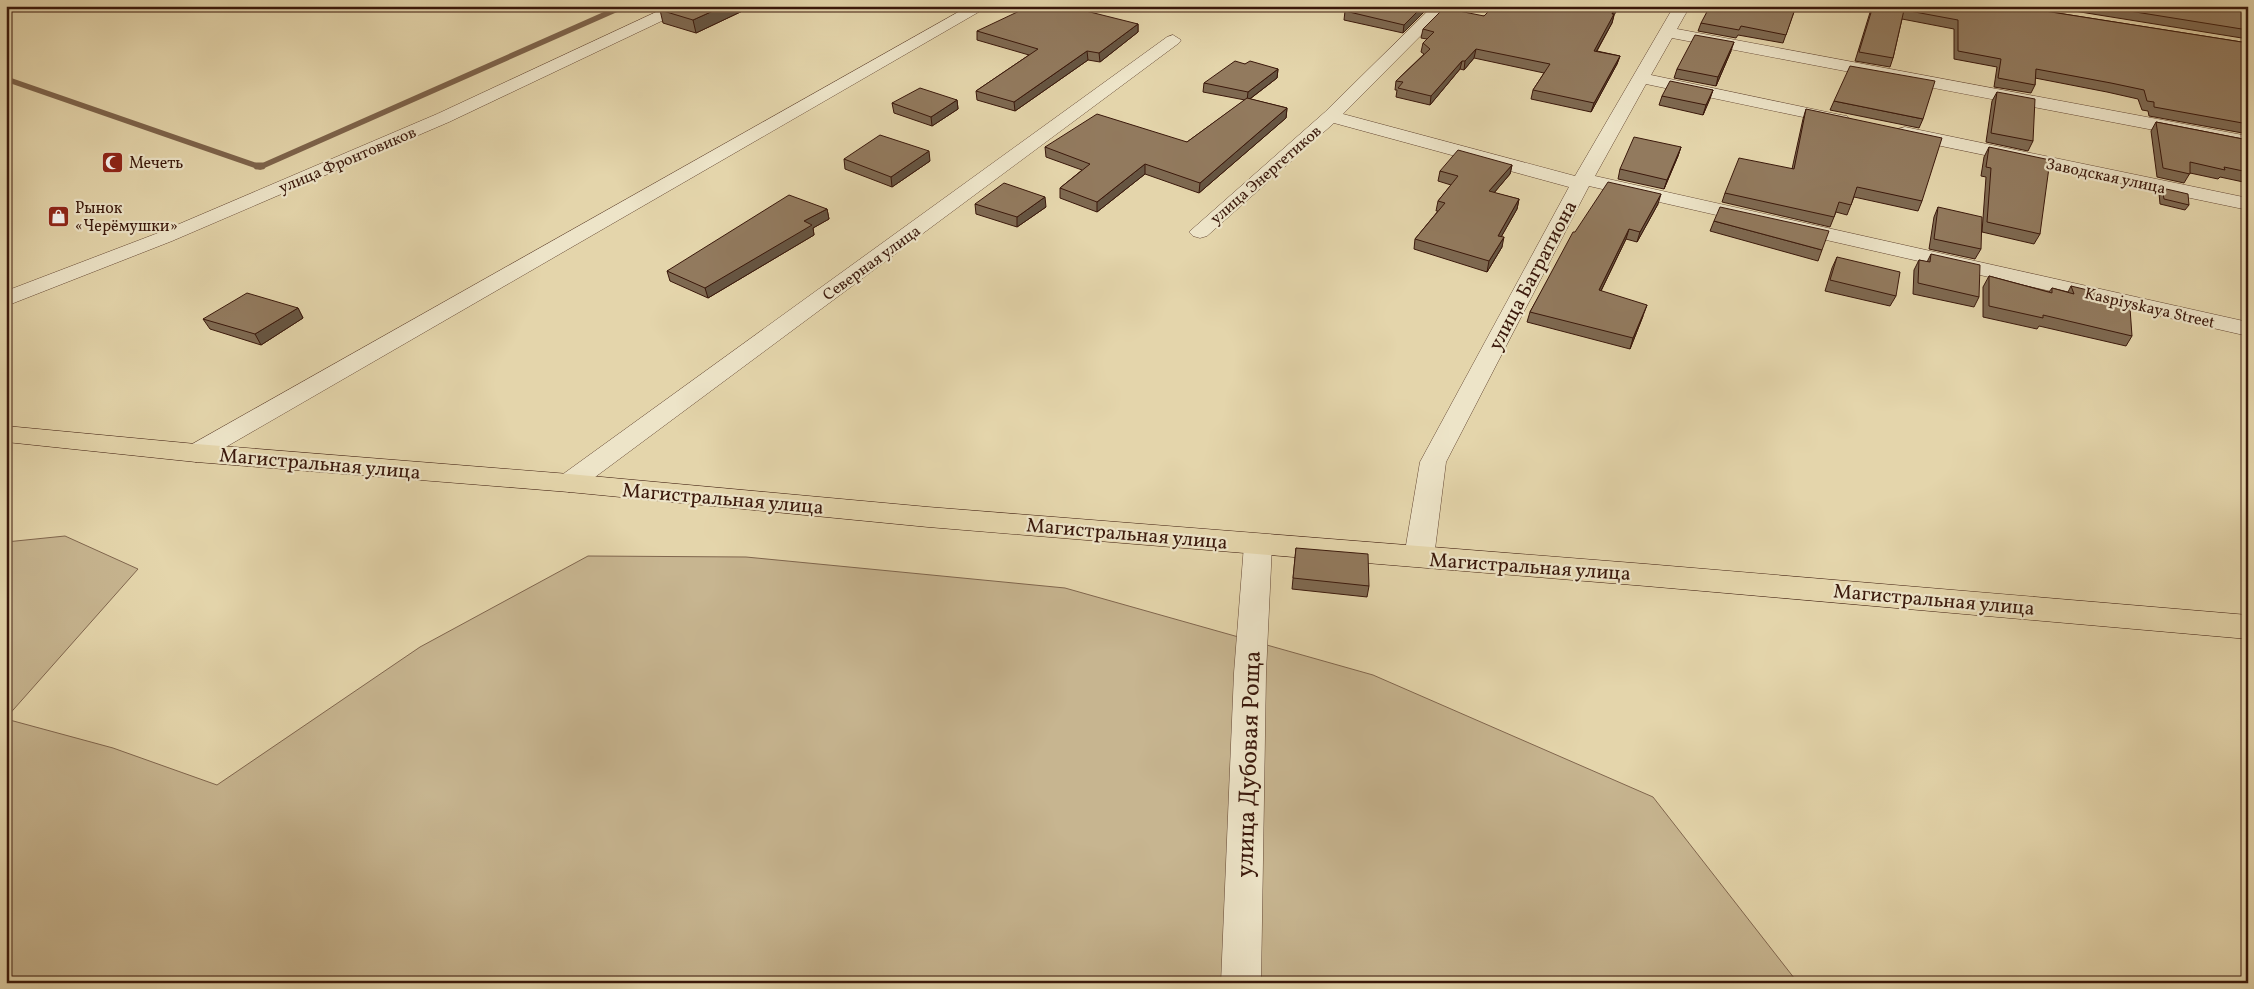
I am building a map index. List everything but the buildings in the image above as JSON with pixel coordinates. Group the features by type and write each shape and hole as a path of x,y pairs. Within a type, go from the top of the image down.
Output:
{"main road":[{"name":"Магистральная улица","path":"6,434 196,453 569,483 1419,558 1646,574 2248,627"}],"street":[{"name":"улица Фронтовиков","path":"6,299 165,237 443,118 682,6"},
{"path":"196,453 980,6"},
{"name":"улица Энергетиков","path":"1200,232 1331,116 1442,6"},
{"name":"улица Багратиона","path":"1419,558 1433,462 1582,182 1682,6"},
{"path":"1666,32 2248,142"},
{"name":"Северная улица","path":"569,483 1173,40"},
{"path":"1642,78 1857,123"},
{"name":"улица Энергетиков","path":"1331,116 1582,182"},
{"name":"Заводская улица","path":"1886,129 2248,204"},
{"name":"Kaspiyskaya Street","path":"1582,182 2248,329"},
{"name":"улица Дубовая Роща","path":"1241,983 1250,672 1258,544"}],"shaded area":[{"path":"65,536 138,569 6,718 6,542"},
{"path":"588,556 746,557 1065,588 1373,675 1653,797 1798,983 6,983 6,719 113,748 217,785 420,647"}],"waterway":[{"path":"257,166 260,167 624,6"},
{"path":"6,79 257,166"},
{"path":"257,166 262,166"}],"place":[{"name":"Мечеть","path":"113,162"},
{"name":"Рынок «Черёмушки»","path":"59,216"}]}
